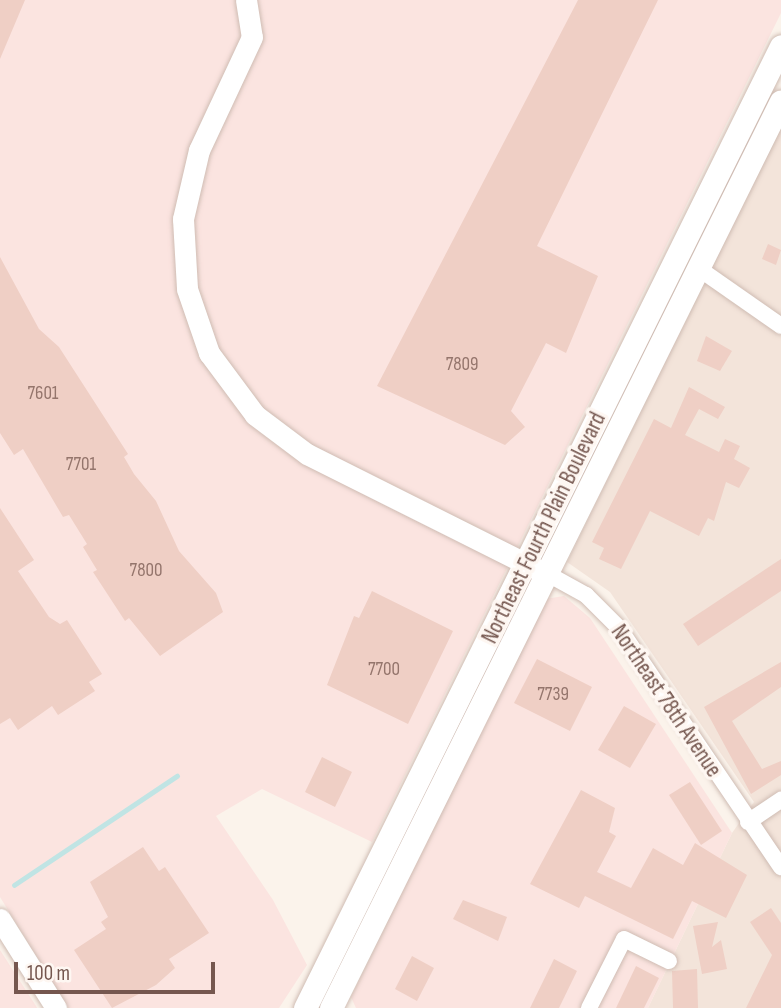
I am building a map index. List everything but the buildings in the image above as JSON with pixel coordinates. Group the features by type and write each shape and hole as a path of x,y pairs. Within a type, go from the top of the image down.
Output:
{"main road":[{"name":"Northeast Fourth Plain Boulevard","path":"328,1008 781,46"},
{"name":"Northeast Fourth Plain Boulevard","path":"305,1008 698,268 781,100"},
{"path":"328,1008 324,1000 377,892 376,875"}],"street":[{"path":"246,0 252,37 199,150 183,219 187,289 209,353 254,415 307,454 536,569"},
{"path":"698,268 781,326"},
{"name":"Northeast 78th Avenue","path":"536,569 586,595 619,628 781,867"},
{"path":"748,822 781,800"},
{"path":"0,919 57,1008"},
{"path":"589,1008 611,946 624,939 669,961"}],"shaded area":[{"path":"0,0 781,0 781,13 372,842 262,789 216,816 273,900 307,965 279,1008 68,1008 0,897"},
{"path":"781,127 781,1008 648,1008 732,833 754,802 610,592 567,562"},
{"path":"564,596 590,618 732,833 648,1008 356,1008 351,997 545,599"},
{"path":"0,950 36,1006 37,1008 0,1008"}],"waterway":[{"path":"14,885 177,776"}]}
